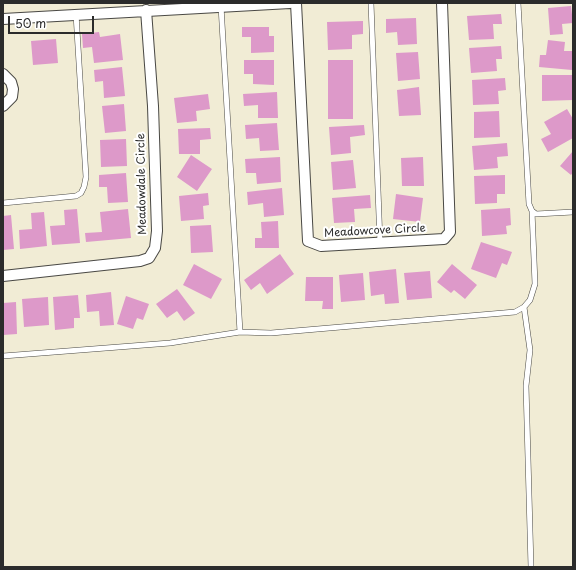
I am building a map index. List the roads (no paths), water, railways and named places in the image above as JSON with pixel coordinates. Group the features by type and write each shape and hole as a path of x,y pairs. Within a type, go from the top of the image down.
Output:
{"street":[{"path":"3,18 290,3"},
{"name":"Meadowcove Circle","path":"296,3 308,241 321,246 444,239 450,232 442,3"},
{"name":"Meadowdale Circle","path":"3,276 140,261 149,258 155,248 157,231 153,106 146,10"},
{"path":"3,74 11,82 13,89 12,97 3,106"}],"lane":[{"path":"371,3 380,243"},
{"path":"3,356 170,343 240,332 271,334 496,314 515,312 524,307 530,300 535,284 532,211 528,196 518,3"},
{"path":"221,6 240,332"},
{"path":"3,202 76,196 81,193 84,187 86,177 76,14"},
{"path":"532,211 541,214 573,212"},
{"path":"524,307 530,350 526,386 531,567"}]}
